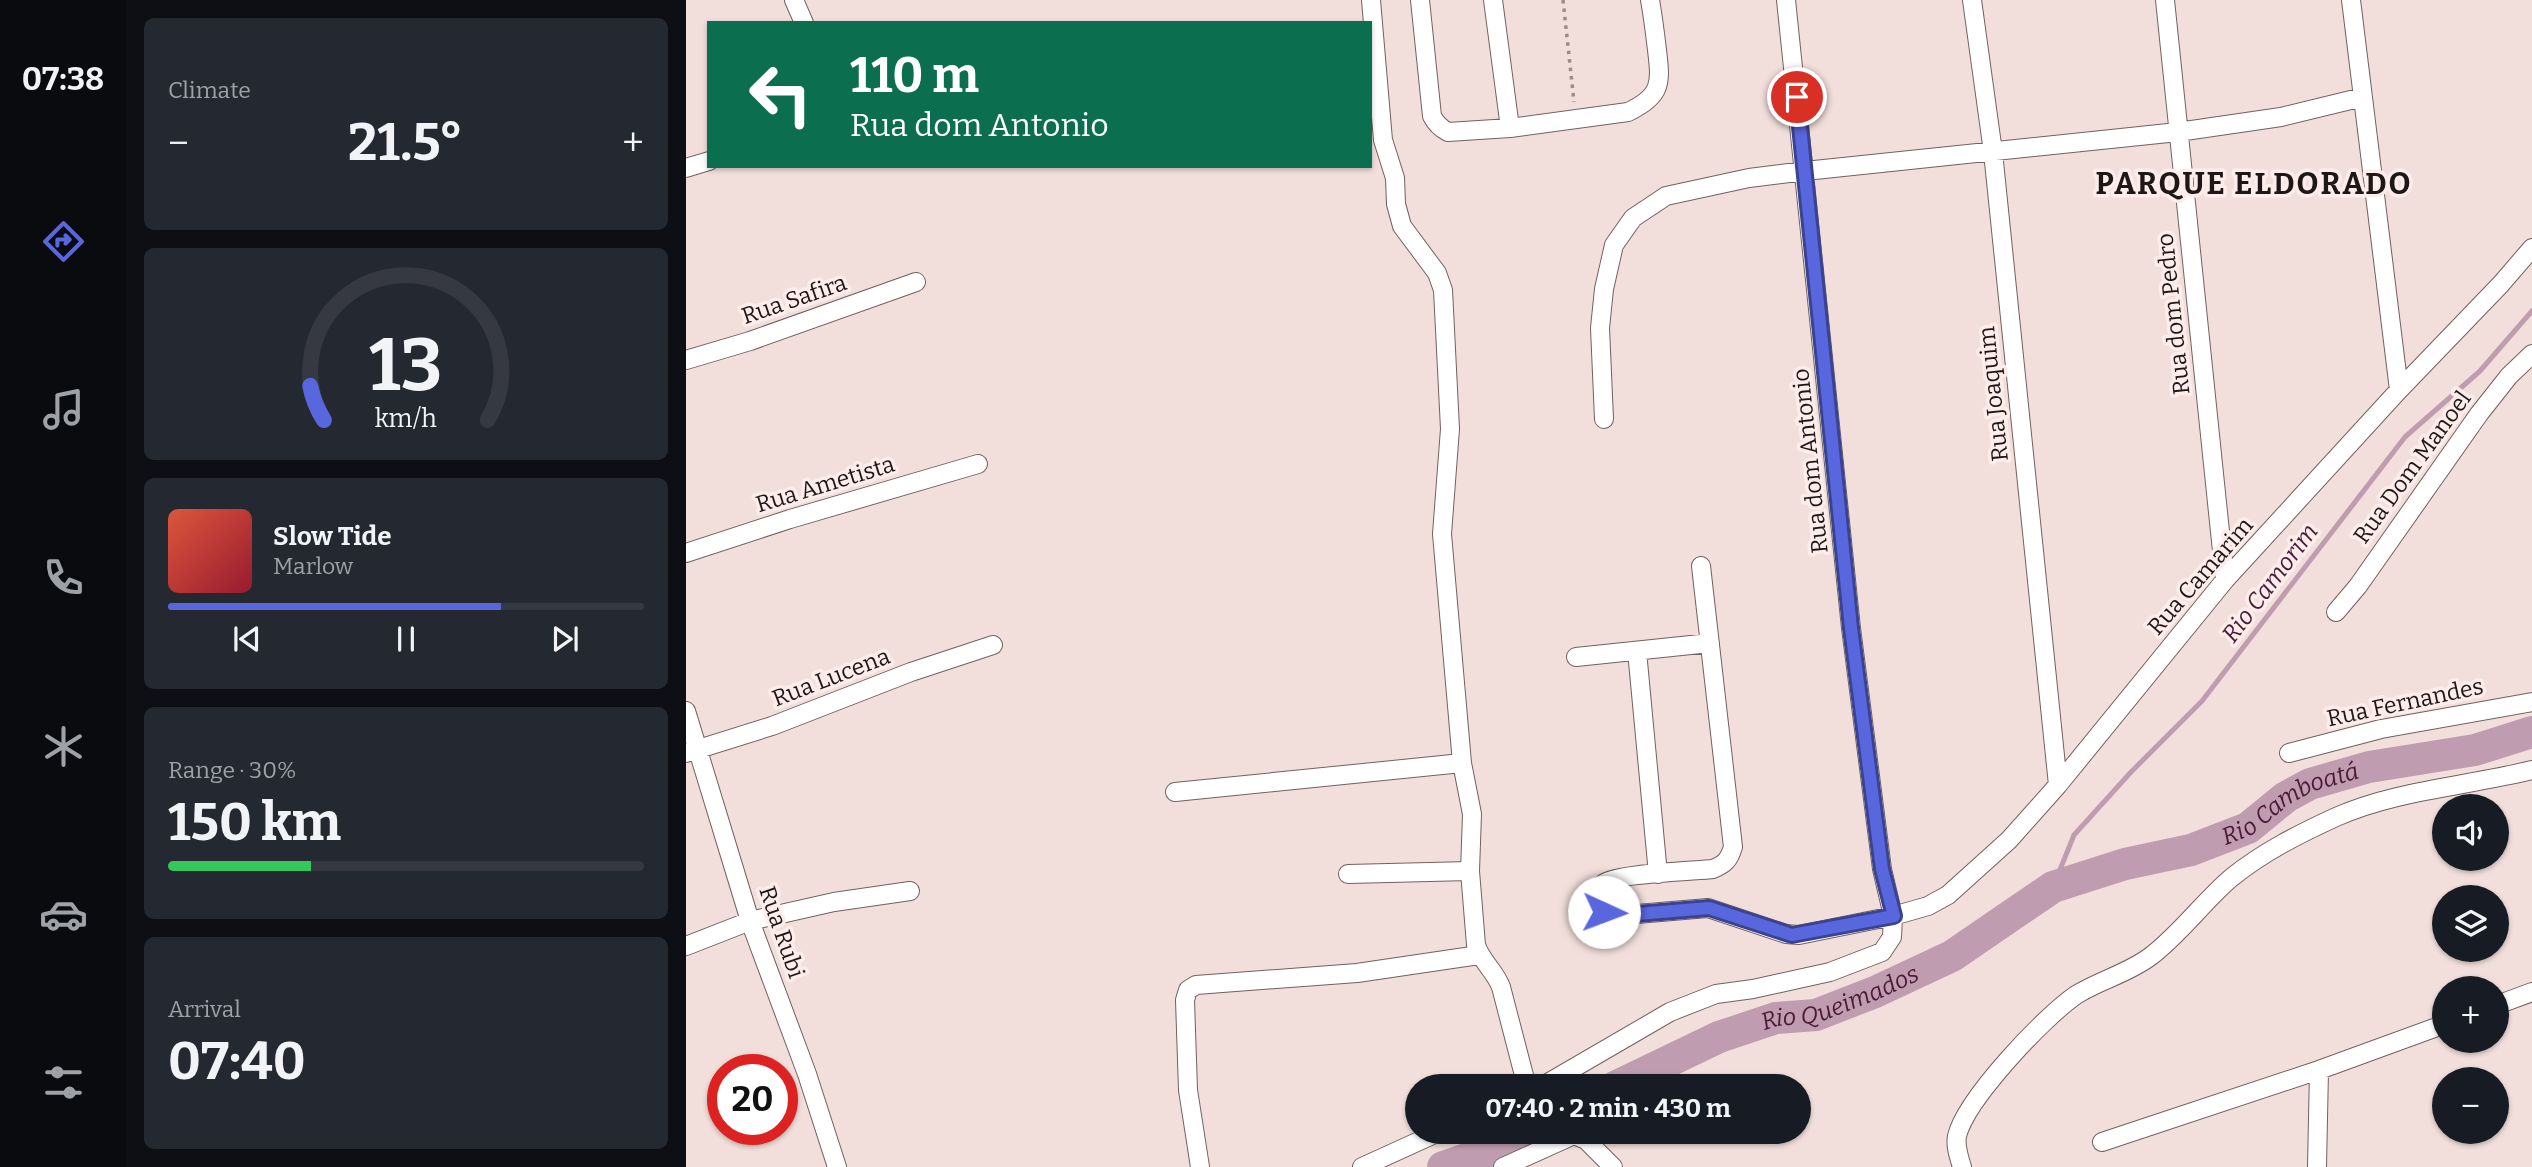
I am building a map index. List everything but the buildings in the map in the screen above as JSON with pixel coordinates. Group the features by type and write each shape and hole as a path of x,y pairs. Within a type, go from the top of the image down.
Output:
{"street":[{"path":"794,0 803,21"},
{"path":"1371,0 1383,140 1395,178 1396,204 1402,226 1437,273 1443,290 1450,429 1442,534 1462,763 1472,814 1470,871 1476,945 1479,955 1496,973 1502,987 1524,1074"},
{"path":"1420,0 1432,116 1440,129 1448,132 1576,120 1628,112 1642,105 1654,94 1661,78 1650,0"},
{"path":"1493,0 1510,128"},
{"name":"Rua dom Antonio","path":"1786,0 1851,628 1882,869 1894,916"},
{"name":"Rua Joaquim","path":"1972,0 1993,152 2058,785"},
{"name":"Rua dom Pedro","path":"2165,0 2225,580"},
{"path":"2351,0 2399,390"},
{"path":"1604,419 1600,328 1604,289 1614,245 1633,218 1666,196 1749,178 2178,132 2281,117 2363,97"},
{"path":"686,168 707,161"},
{"name":"Rua Camarim","path":"1658,874 1605,881 1601,886 1599,905 1604,912 1625,915 1709,908 1792,935 1894,916 1928,906 1961,884 2010,839 2058,785 2225,580 2532,248"},
{"name":"Rua Safira","path":"686,360 750,341 916,282"},
{"name":"Rua Dom Manoel","path":"2336,612 2358,586 2479,414 2509,376 2532,354"},
{"name":"Rua Ametista","path":"686,553 790,519 978,464"},
{"path":"1637,650 1658,874 1713,869 1726,863 1733,847 1701,566"},
{"path":"1576,657 1710,643"},
{"name":"Rua Lucena","path":"692,751 772,726 911,672 993,645"},
{"name":"Rua Fernandes","path":"2289,752 2381,729 2532,702"},
{"name":"Rua Rubi","path":"686,711 692,751 750,921 807,1074 837,1167"},
{"path":"1175,792 1462,763"},
{"path":"1962,1167 1957,1137 1962,1124 1997,1072 2047,1018 2077,995 2151,956 2232,877 2281,843 2377,802 2532,770"},
{"path":"1348,874 1470,871"},
{"path":"686,946 750,921 834,902 910,891"},
{"path":"1563,1074 1670,1012 1716,994 1753,989 1830,972 1882,951 1892,937 1894,916"},
{"path":"1200,1167 1188,1090 1185,1000 1188,990 1196,985 1357,973 1479,955"},
{"path":"2509,1001 2532,992"},
{"path":"2102,1142 2319,1070 2432,1029"},
{"path":"2317,1167 2319,1070"},
{"path":"1503,1167 1574,1135 1586,1140 1612,1167"},
{"path":"1362,1167 1413,1144"}],"path":[{"path":"1563,0 1576,120"}],"waterway":[{"name":"Rio Camorim","path":"2053,887 2074,835 2131,772 2202,701 2405,437 2480,371 2532,311"},
{"name":"Rio Camboatá","path":"1642,1074 1719,1037 1776,1018 1816,1015 1875,992 1952,956 2053,887 2125,864 2191,850 2248,828 2286,797 2310,784 2369,767 2475,750 2532,732"},
{"name":"Rio Queimados","path":"1443,1167 1509,1144"}],"district":[{"name":"PARQUE ELDORADO","path":"2254,184"}],"route":[{"path":"1604,912 1625,915 1709,908 1792,935 1894,916 1882,869 1851,628 1797,97"}]}
